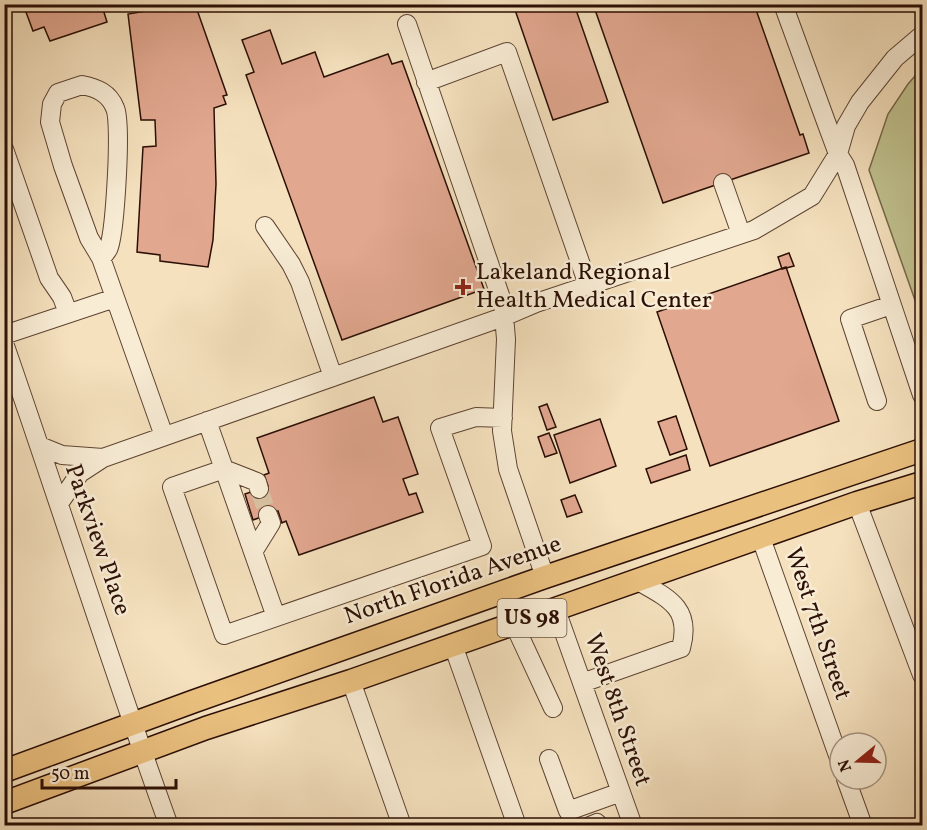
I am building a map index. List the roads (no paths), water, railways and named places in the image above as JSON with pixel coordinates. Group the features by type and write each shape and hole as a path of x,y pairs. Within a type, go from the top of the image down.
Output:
{"main road":[{"name":"North Florida Avenue","path":"4,771 545,577 922,450"},
{"name":"US 98","path":"4,803 206,728 351,681 857,503 922,483"}],"street":[{"path":"783,4 838,154 845,165 922,395"},
{"path":"407,24 502,304 506,339 502,431 508,469 545,577"},
{"path":"60,502 80,473 103,458 503,317 536,303 754,230 812,196 838,154 846,126 860,102 895,58 922,35"},
{"path":"426,82 507,52 588,285"},
{"path":"101,258 109,249 115,199 118,120 115,107 107,96 98,88 82,85 58,93 52,104 50,122 63,166 90,238 101,258 164,436"},
{"path":"4,149 49,278 62,297 68,313"},
{"path":"723,183 741,234"},
{"path":"265,226 291,264 300,282 333,377"},
{"path":"4,335 115,298"},
{"path":"877,400 850,319 891,305"},
{"name":"Parkview Place","path":"4,344 60,502 142,753 169,825"},
{"path":"259,489 257,482 224,469 172,487 224,635 482,546 440,428 476,417 503,418"},
{"path":"207,421 276,617"},
{"path":"40,446 62,455 103,458"},
{"path":"857,503 922,675"},
{"path":"253,552 271,523 268,515"},
{"name":"West 7th Street","path":"762,538 830,731"},
{"path":"582,683 681,648 685,633 681,616 675,605 638,581"},
{"name":"West 8th Street","path":"556,609 633,825"},
{"path":"514,624 553,708"},
{"path":"453,645 517,825"},
{"path":"351,681 402,825"},
{"path":"549,759 570,818 621,792"},
{"path":"850,791 863,825"},
{"path":"590,825 597,823 600,825"}],"tunnel":[{"path":"259,489 268,515"}],"place":[{"name":"Lakeland Regional Health Medical Center","path":"463,287"}]}
